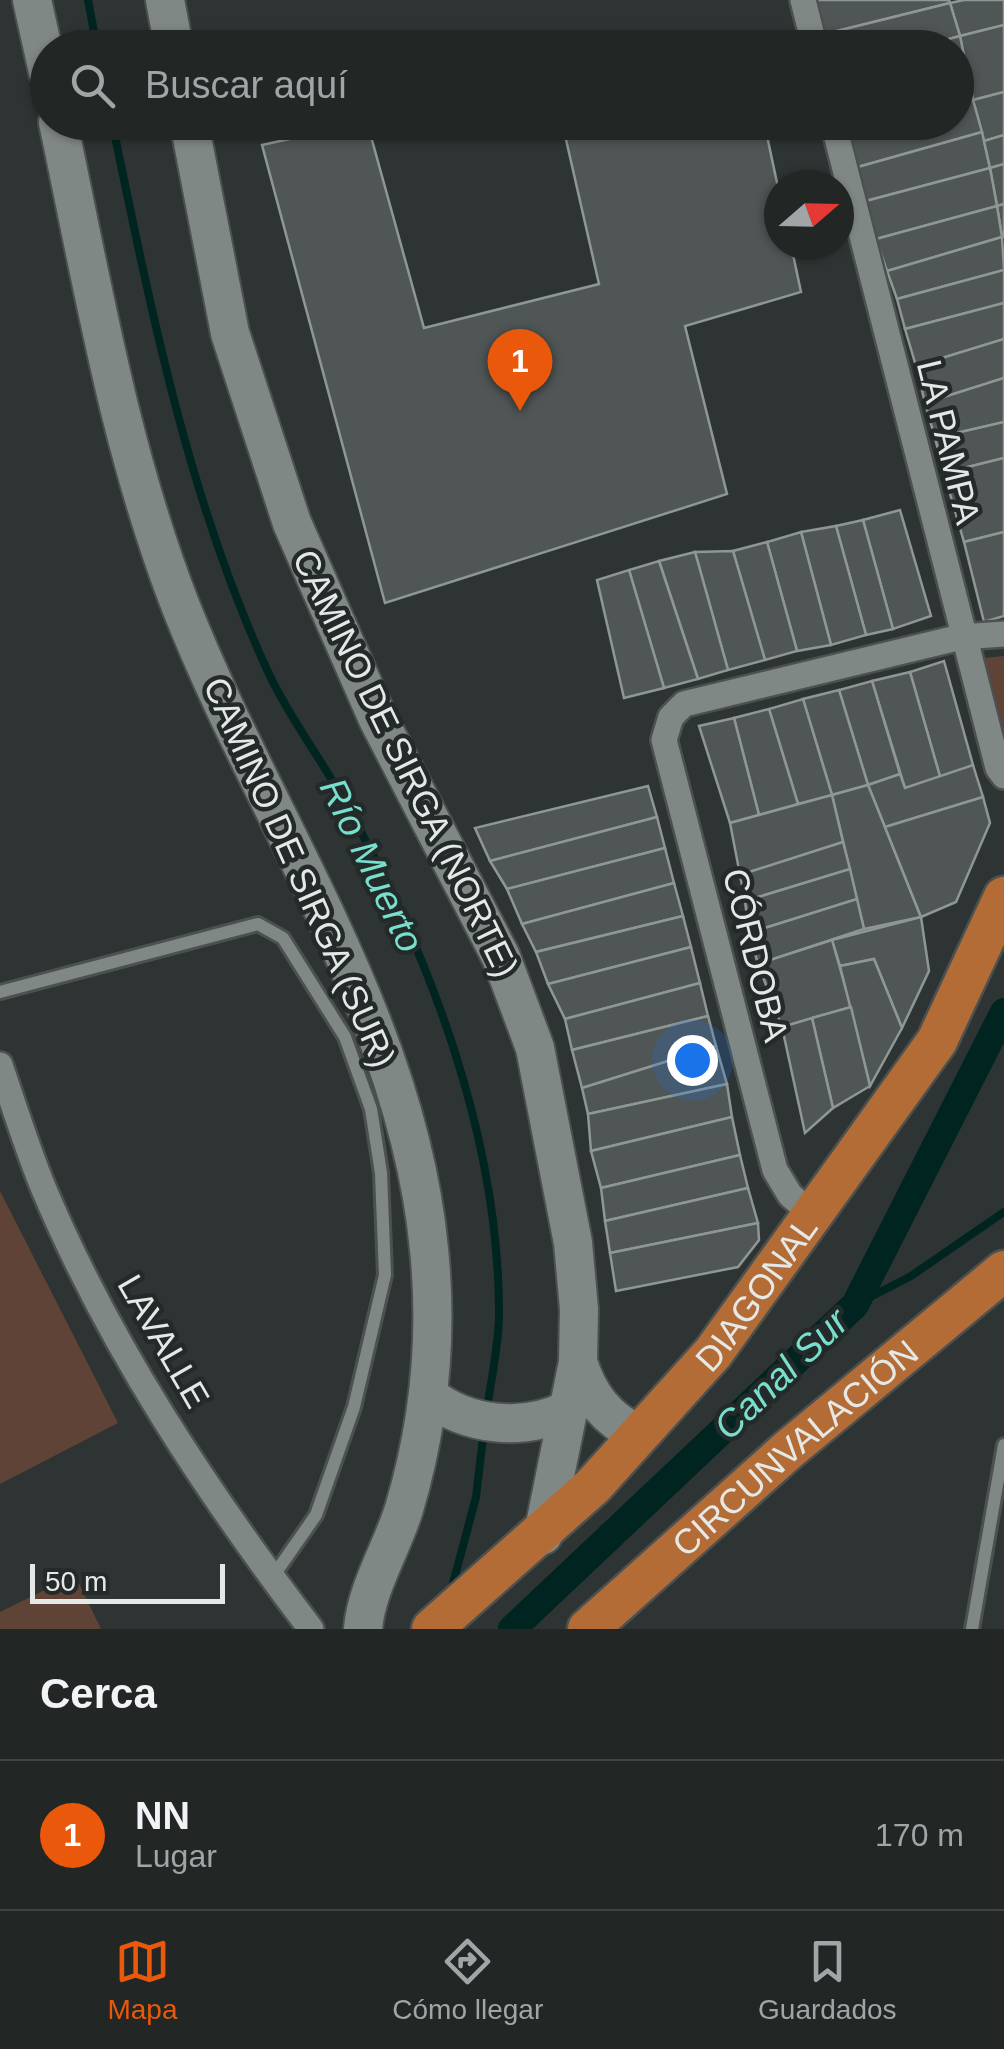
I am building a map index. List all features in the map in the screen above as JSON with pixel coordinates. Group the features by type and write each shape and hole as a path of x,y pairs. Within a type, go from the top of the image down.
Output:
{"main road":[{"path":"32,0 39,30"},
{"path":"165,0 171,30"},
{"name":"CAMINO DE SIRGA (SUR)","path":"62,140 129,456 149,522 183,612 365,1006 399,1099 421,1189 430,1252 428,1395 404,1509 359,1625"},
{"name":"CAMINO DE SIRGA (NORTE)","path":"192,140 230,334 292,523 378,719 501,957 535,1048 573,1244 578,1362 543,1535"},
{"name":"DIAGONAL","path":"432,1629 543,1535 640,1435 712,1352 937,1041 1004,897"},
{"name":"CIRCUNVALACIÓN","path":"588,1629 788,1450 1004,1271"},
{"path":"578,1362 600,1407 623,1427 640,1435"},
{"path":"428,1395 468,1418 521,1424 567,1410"}],"street":[{"path":"803,0 810,30"},
{"name":"LA PAMPA","path":"837,140 961,637 998,768 1004,776"},
{"path":"961,637 1004,634"},
{"name":"CÓRDOBA","path":"814,1216 790,1195 775,1170 664,740 672,717 684,704 961,637"},
{"name":"LAVALLE","path":"0,1065 43,1187 87,1279 152,1396 272,1578 312,1629"}],"lane":[{"path":"0,992 258,924 283,938 346,1037 374,1125 382,1173 385,1274 354,1407 316,1514 272,1578"},
{"path":"972,1629 1004,1445"}],"shaded area":[{"path":"1004,656 1004,734 983,658"},
{"path":"0,1191 118,1423 0,1484"},
{"path":"75,1575 101,1629 0,1629 0,1612"}],"building":[{"path":"817,0 950,3 841,30 824,30"},
{"path":"1004,0 1004,25 974,32 958,30 950,3"},
{"path":"950,3 958,30 841,30"},
{"path":"1004,25 1004,92 974,100 974,32"},
{"path":"1004,92 1004,135 984,141 974,100"},
{"path":"974,104 982,132 974,134"},
{"path":"982,132 990,168 866,201 858,167 954,140 974,140 974,134"},
{"path":"1004,135 1004,164 990,168 984,141"},
{"path":"285,140 372,140 424,328 599,284 566,140 768,140 774,170 764,170 764,260 794,260 801,292 685,326 727,494 385,603 262,145"},
{"path":"852,140 954,140 858,167"},
{"path":"1004,164 1004,204 997,206 990,168"},
{"path":"990,168 997,206 876,239 866,201"},
{"path":"1004,204 1004,237 1002,237 997,206"},
{"path":"997,206 1002,237 887,271 876,239"},
{"path":"1002,237 1004,270 897,299 887,271"},
{"path":"1004,270 1004,303 905,329 897,299"},
{"path":"1004,303 1004,339 916,366 905,329"},
{"path":"1004,339 1004,378 925,403 916,366"},
{"path":"1004,378 1004,422 935,438 925,403"},
{"path":"1004,422 1004,458 944,473 935,438"},
{"path":"1004,458 1004,532 964,542 944,473"},
{"path":"900,510 931,616 893,629 863,520"},
{"path":"863,520 893,629 866,635 836,526"},
{"path":"836,526 866,635 831,645 801,532"},
{"path":"801,532 831,645 797,651 767,542"},
{"path":"1004,532 1004,616 984,622 964,542"},
{"path":"767,542 797,651 765,660 733,551"},
{"path":"733,551 765,660 728,670 695,552"},
{"path":"695,552 728,670 698,679 659,561"},
{"path":"659,561 698,679 664,688 629,570"},
{"path":"629,570 664,688 624,698 597,580"},
{"path":"944,661 973,765 941,780 910,672"},
{"path":"910,672 941,780 905,788 872,681"},
{"path":"872,681 900,774 868,785 839,690"},
{"path":"839,690 868,785 832,795 803,699"},
{"path":"803,699 832,795 798,804 769,709"},
{"path":"769,709 798,804 759,815 734,718"},
{"path":"734,718 759,815 730,823 699,726"},
{"path":"973,765 983,797 885,827 868,785 900,774 905,788"},
{"path":"868,785 921,917 864,929 832,795"},
{"path":"648,786 657,817 490,861 475,828"},
{"path":"832,795 843,842 740,875 730,823"},
{"path":"983,797 990,823 956,902 921,917 885,827"},
{"path":"657,817 665,848 507,889 490,861"},
{"path":"843,842 850,869 745,901 740,875"},
{"path":"665,848 674,883 522,924 507,889"},
{"path":"850,869 857,899 749,933 745,901"},
{"path":"674,883 683,916 536,952 522,924"},
{"path":"857,899 864,929 758,964 749,933"},
{"path":"683,916 691,947 548,984 536,952"},
{"path":"921,917 929,971 902,1028 874,959 840,966 832,940"},
{"path":"832,940 851,1007 782,1027 758,964"},
{"path":"691,947 700,983 565,1019 548,984"},
{"path":"874,959 902,1028 870,1086 840,966"},
{"path":"700,983 708,1016 572,1050 565,1019"},
{"path":"851,1007 870,1086 833,1108 812,1018"},
{"path":"708,1016 716,1046 582,1088 572,1050"},
{"path":"812,1018 833,1108 805,1133 782,1027"},
{"path":"716,1046 727,1084 588,1114 582,1088"},
{"path":"727,1084 732,1117 591,1151 588,1114"},
{"path":"732,1117 740,1155 601,1188 591,1151"},
{"path":"740,1155 748,1188 605,1221 601,1188"},
{"path":"748,1188 758,1223 610,1253 605,1221"},
{"path":"758,1223 759,1240 738,1267 616,1291 610,1253"}],"waterway":[{"name":"Río Muerto","path":"88,0 94,30"},
{"name":"Río Muerto","path":"116,140 175,403 216,541 277,691 337,788 405,923 431,985 473,1115 496,1247 499,1325 487,1410"},
{"name":"Canal Sur","path":"512,1629 855,1305 1004,1012"},
{"path":"855,1305 911,1276 1004,1212"},
{"name":"Río Muerto","path":"451,1591 476,1497 484,1429"}],"place":[{"name":"NN","path":"520,411"}]}
